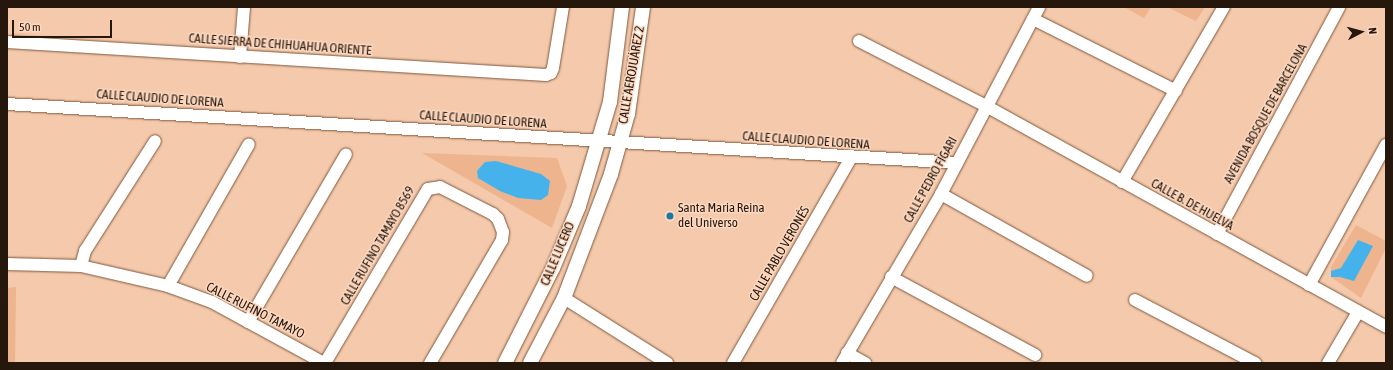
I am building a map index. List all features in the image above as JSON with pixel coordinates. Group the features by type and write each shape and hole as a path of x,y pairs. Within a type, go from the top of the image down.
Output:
{"street":[{"path":"240,57 244,7"},
{"name":"CALLE SIERRA DE CHIHUAHUA ORIENTE","path":"7,42 522,74 551,73 564,7"},
{"name":"CALLE AEROJUÁREZ 2","path":"600,141 610,102 622,7"},
{"name":"CALLE AEROJUÁREZ 2","path":"619,143 628,114 643,7"},
{"name":"CALLE PEDRO FIGARI","path":"844,358 941,194 1039,7"},
{"path":"1122,182 1224,7"},
{"name":"AVENIDA BOSQUE DE BARCELONA","path":"1217,234 1339,7"},
{"path":"1033,19 1176,91"},
{"name":"CALLE B. DE HUELVA","path":"859,41 986,106 1386,327"},
{"name":"CALLE CLAUDIO DE LORENA","path":"7,104 851,158 957,163"},
{"path":"81,266 85,251 155,141"},
{"name":"CALLE LUCERO","path":"505,363 554,268 579,206 600,141"},
{"name":"CALLE LUCERO","path":"530,363 564,298 595,223 619,143"},
{"path":"168,286 249,144"},
{"path":"1309,285 1386,145"},
{"path":"248,322 346,154"},
{"name":"CALLE PABLO VERONÉS","path":"733,363 851,158"},
{"name":"CALLE RUFINO TAMAYO 8569","path":"325,363 428,189 440,187 493,214 498,218 503,232 502,240 430,363"},
{"path":"941,194 1087,276"},
{"name":"CALLE RUFINO TAMAYO","path":"7,264 81,266 168,286 212,302 325,363"},
{"path":"891,277 1034,355"},
{"path":"564,298 667,363"},
{"path":"1135,300 1255,363"},
{"path":"1328,363 1358,312"},
{"path":"844,358 865,363"}],"shaded area":[{"path":"1124,7 1151,7 1144,18"},
{"path":"1167,7 1205,7 1196,21"},
{"path":"422,153 557,158 567,186 552,228"},
{"path":"1356,225 1386,241 1386,248 1361,298 1331,277 1331,267"},
{"path":"16,287 15,363 7,363 7,288"}],"water":[{"path":"496,161 541,174 550,181 548,195 541,200 518,198 500,191 478,178 477,171 485,162"},
{"path":"1358,240 1373,246 1354,281 1340,277 1331,277 1331,271 1341,268"}],"place":[{"name":"Santa Maria Reina del Universo","path":"670,216"}]}
